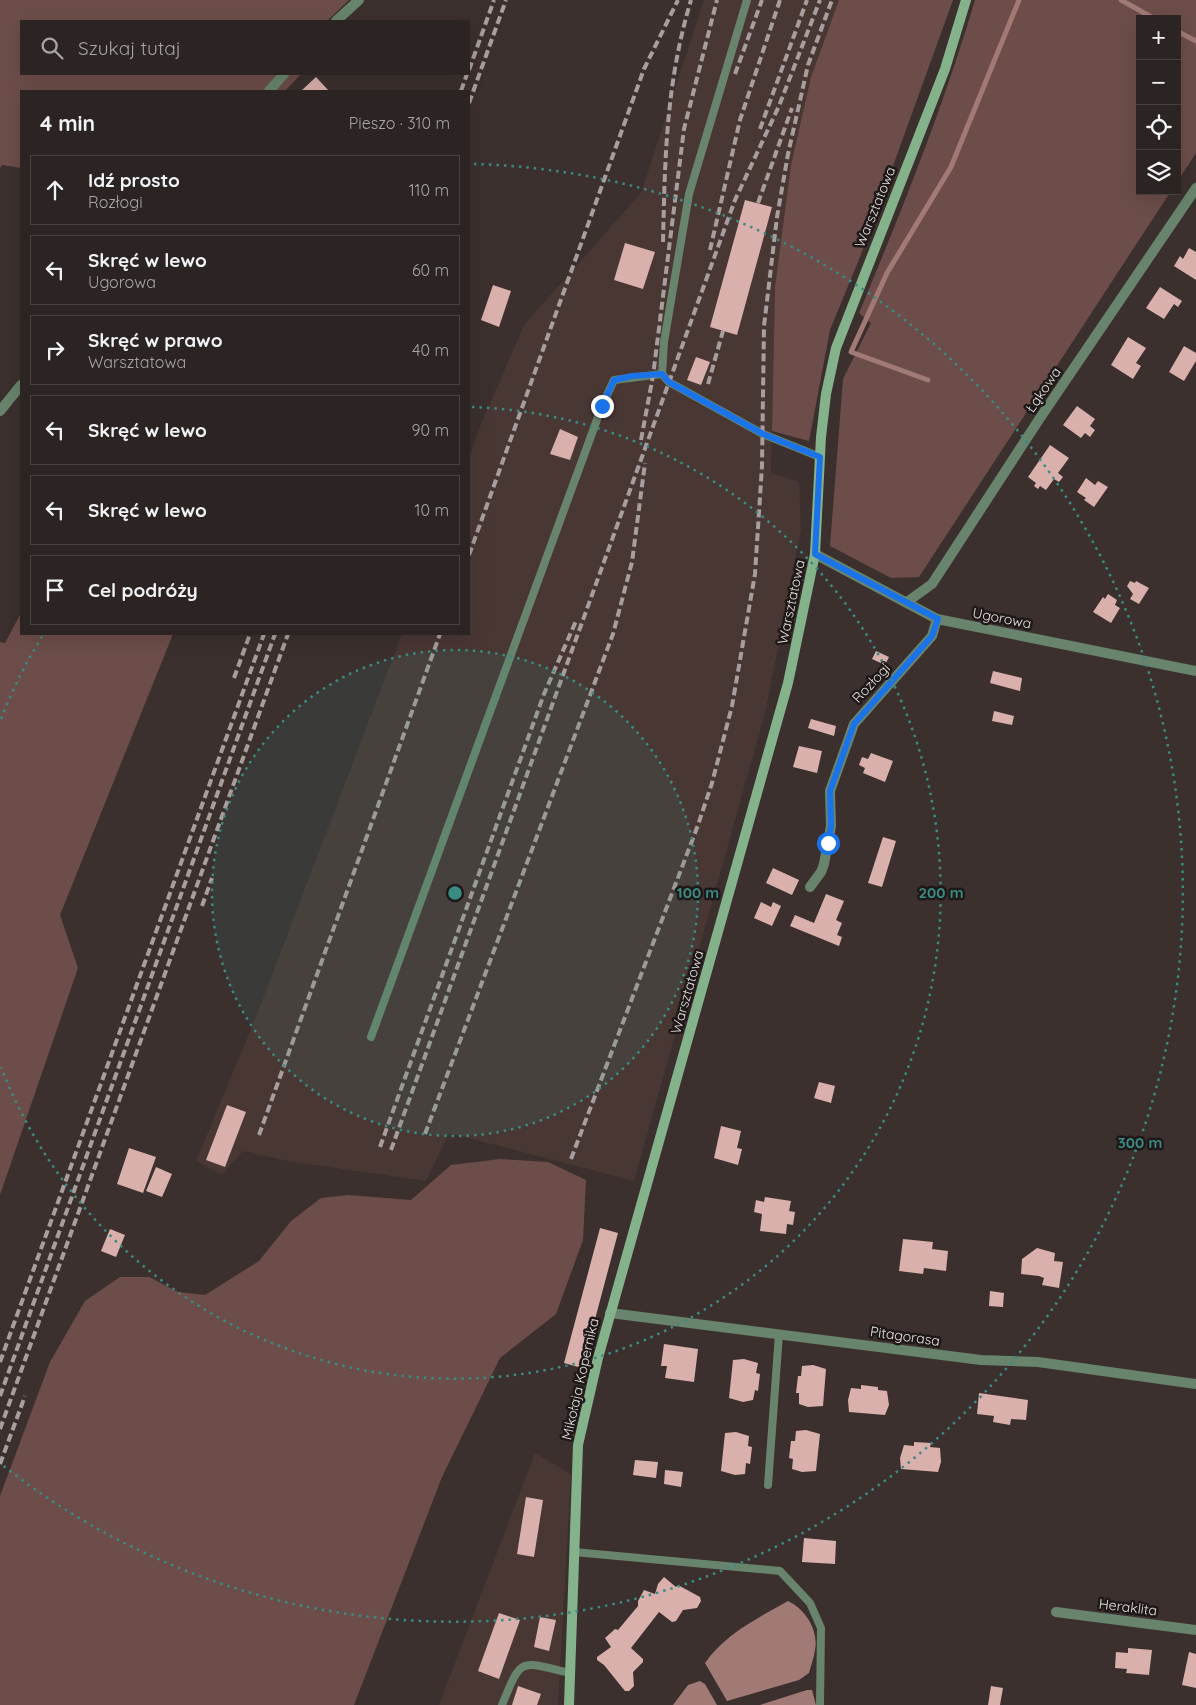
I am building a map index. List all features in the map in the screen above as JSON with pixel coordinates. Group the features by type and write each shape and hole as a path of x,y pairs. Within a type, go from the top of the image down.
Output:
{"street":[{"path":"337,20 359,0"},
{"name":"Warsztatowa","path":"655,1156 788,683 815,554 820,457 826,394 836,348 945,70 966,0"},
{"path":"270,90 283,75"},
{"name":"Łąkowa","path":"907,602 932,584 1038,422 1196,188"},
{"path":"0,411 20,387"},
{"name":"Ugorowa","path":"815,554 938,619 1196,671"},
{"name":"Rozłogi","path":"810,887 821,872 824,864 831,826 830,791 854,724 932,636 938,619"},
{"name":"Mikołaja Kopernika","path":"569,1705 578,1445 610,1313 655,1156"},
{"name":"Pitagorasa","path":"610,1313 981,1360 1038,1362 1196,1384"},
{"name":"Heraklita","path":"1056,1612 1196,1630"}],"lane":[{"path":"747,0 689,194 664,342 662,374 669,382 763,434 820,457"},
{"path":"371,1037 602,406 614,380 632,376 662,374"},
{"path":"768,1485 779,1334"},
{"path":"574,1552 780,1571 810,1603 821,1628 820,1705"},
{"path":"502,1705 516,1672 522,1666 534,1664 570,1673"}],"shaded area":[{"path":"0,0 349,0 328,20 20,20 20,75 300,75 286,90 20,90 20,168 2,165 0,168"},
{"path":"704,0 839,0 811,77 791,165 775,287 771,473 799,482 801,530 765,713 634,1181 449,1133 426,1181 288,1161 243,1151 222,1175 196,1161 256,1017 402,635 470,635 470,454 480,427 524,325 641,193"},
{"path":"839,0 953,0 860,257 830,330 809,441 772,431 775,287 791,165 811,77"},
{"path":"975,0 1196,0 1196,153 1181,176 1181,15 1136,15 1136,195 1168,195 919,577 891,578 830,546 843,379 871,323 859,313 921,158 963,40"},
{"path":"20,615 20,635 173,635 60,915 78,968 0,1195 0,642 5,643"},
{"path":"500,1159 548,1162 586,1180 583,1240 556,1314 500,1358 442,1477 354,1705 0,1705 0,1496 50,1362 85,1301 120,1277 149,1277 178,1292 205,1295 259,1261 291,1221 321,1198 348,1195 411,1200 451,1165"},
{"path":"535,1453 571,1474 558,1705 439,1705"},
{"path":"788,1601 800,1609 813,1628 816,1642 809,1673 799,1680 727,1701 705,1663 722,1643 732,1635"},
{"path":"700,1681 705,1684 717,1705 673,1705 688,1685"},
{"path":"812,1690 816,1705 760,1705"}],"building":[{"path":"316,77 328,90 302,90"},
{"path":"745,200 772,207 737,335 710,327"},
{"path":"625,243 655,252 643,289 614,280"},
{"path":"1189,248 1196,252 1196,280 1174,266 1180,256 1183,259"},
{"path":"493,285 511,291 499,327 481,320"},
{"path":"1160,287 1182,301 1178,307 1174,304 1164,319 1146,308"},
{"path":"1128,337 1146,348 1136,363 1141,366 1133,379 1111,365"},
{"path":"1184,346 1196,353 1196,361 1184,381 1169,372"},
{"path":"696,357 710,362 701,385 687,380"},
{"path":"1077,406 1095,419 1090,426 1095,430 1090,437 1085,433 1081,438 1063,425"},
{"path":"560,429 578,437 570,460 550,454"},
{"path":"1050,445 1069,458 1058,473 1063,477 1059,482 1054,479 1046,490 1040,486 1038,489 1034,486 1036,483 1028,477"},
{"path":"1086,478 1095,485 1098,481 1108,487 1094,507 1077,492"},
{"path":"1130,581 1135,583 1136,581 1149,588 1139,604 1130,599 1133,594 1127,586"},
{"path":"1108,594 1117,600 1115,605 1120,608 1111,623 1093,612 1103,597 1105,599"},
{"path":"876,651 889,657 885,665 872,659"},
{"path":"993,671 1022,678 1020,691 990,683"},
{"path":"994,711 1014,716 1012,725 992,721"},
{"path":"811,719 836,726 834,736 808,728"},
{"path":"799,746 822,751 817,773 793,767"},
{"path":"871,753 893,761 885,782 863,773 865,768 859,765 862,757 868,759"},
{"path":"883,837 896,841 882,887 868,883"},
{"path":"773,868 799,880 792,895 766,883"},
{"path":"826,894 844,901 836,920 842,923 837,935 842,937 839,946 790,926 795,915 814,923"},
{"path":"761,902 771,907 773,902 781,906 772,926 754,918"},
{"path":"819,1082 835,1086 831,1103 814,1098"},
{"path":"227,1105 246,1112 225,1167 206,1160"},
{"path":"721,1126 741,1131 737,1148 742,1149 738,1165 714,1158"},
{"path":"129,1148 156,1157 143,1193 117,1184"},
{"path":"156,1167 172,1174 162,1197 146,1191"},
{"path":"765,1197 791,1201 789,1211 795,1212 793,1225 787,1224 786,1234 760,1231 762,1214 754,1212 756,1200 764,1202"},
{"path":"600,1228 618,1233 582,1368 564,1363"},
{"path":"110,1229 125,1235 116,1257 101,1251"},
{"path":"903,1239 933,1242 932,1249 948,1251 946,1271 924,1268 923,1274 899,1271"},
{"path":"1037,1248 1055,1253 1054,1261 1063,1262 1059,1288 1042,1285 1044,1278 1039,1276 1021,1274 1022,1259"},
{"path":"990,1291 1004,1293 1003,1307 989,1306"},
{"path":"664,1344 698,1349 694,1382 665,1378 667,1366 661,1366"},
{"path":"744,1359 758,1363 756,1373 760,1374 758,1391 755,1390 753,1400 743,1402 729,1398 733,1360"},
{"path":"813,1365 826,1369 823,1406 808,1407 799,1404 799,1393 796,1393 798,1376 801,1376 802,1366"},
{"path":"861,1385 878,1387 878,1390 887,1391 889,1405 885,1415 849,1412 848,1400 851,1388 861,1389"},
{"path":"979,1393 1028,1400 1026,1420 1011,1419 1010,1425 993,1422 994,1416 977,1414"},
{"path":"806,1430 820,1434 816,1471 802,1472 792,1469 793,1459 789,1458 791,1441 795,1441 796,1431"},
{"path":"736,1432 749,1436 748,1446 752,1447 750,1464 746,1463 745,1474 735,1475 721,1471 725,1433"},
{"path":"914,1442 931,1443 930,1447 940,1448 941,1462 938,1472 901,1469 900,1458 904,1445 914,1446"},
{"path":"635,1460 658,1462 656,1478 633,1475"},
{"path":"665,1470 683,1472 681,1487 664,1484"},
{"path":"526,1497 543,1500 534,1557 517,1554"},
{"path":"804,1538 836,1541 835,1564 802,1562"},
{"path":"664,1577 676,1587 678,1585 700,1597 701,1601 697,1608 683,1610 676,1621 672,1622 659,1612 631,1648 643,1659 643,1662 633,1672 634,1686 629,1691 625,1691 604,1665 597,1660 597,1657 611,1647 605,1638 615,1629 618,1630 638,1606 638,1601 644,1590 655,1594 658,1584"},
{"path":"499,1613 520,1620 499,1679 478,1671"},
{"path":"540,1617 556,1620 549,1651 534,1647"},
{"path":"1128,1648 1152,1650 1149,1675 1126,1673 1127,1669 1115,1668 1116,1652 1128,1653"},
{"path":"1189,1652 1196,1654 1196,1688 1182,1685"},
{"path":"518,1686 541,1694 537,1705 512,1705"},
{"path":"991,1686 1003,1688 1000,1705 988,1705"}],"waterway":[{"path":"928,380 851,352 887,273 951,167 1019,0"},
{"path":"1121,0 1148,15"},
{"path":"1181,33 1196,41"}],"railway":[{"path":"470,67 494,0"},
{"path":"470,100 506,0"},
{"path":"470,552 644,69 678,0"},
{"path":"663,242 668,120 676,61 691,0"},
{"path":"641,440 653,376 684,129 717,0"},
{"path":"735,74 762,0"},
{"path":"710,250 740,120 780,0"},
{"path":"760,129 807,0"},
{"path":"391,1150 735,200 779,106 820,0"},
{"path":"571,1159 698,825 712,783 732,706 755,574 762,466 764,326 777,217 788,154 808,65 832,0"},
{"path":"461,90 467,75"},
{"path":"758,203 792,108"},
{"path":"708,384 723,331"},
{"path":"425,1134 613,634 632,562 645,463"},
{"path":"380,1147 544,694 576,621"},
{"path":"234,678 250,635"},
{"path":"0,1362 264,635"},
{"path":"0,1396 275,635"},
{"path":"0,1429 288,635"},
{"path":"259,1135 440,635"},
{"path":"202,906 212,878"},
{"path":"0,1464 25,1396"}],"route":[{"path":"602,406 614,380 632,376 662,374 669,382 763,434 820,457 815,554 938,619 932,636 859,716 847,738 830,791 831,826 828,843"}]}
